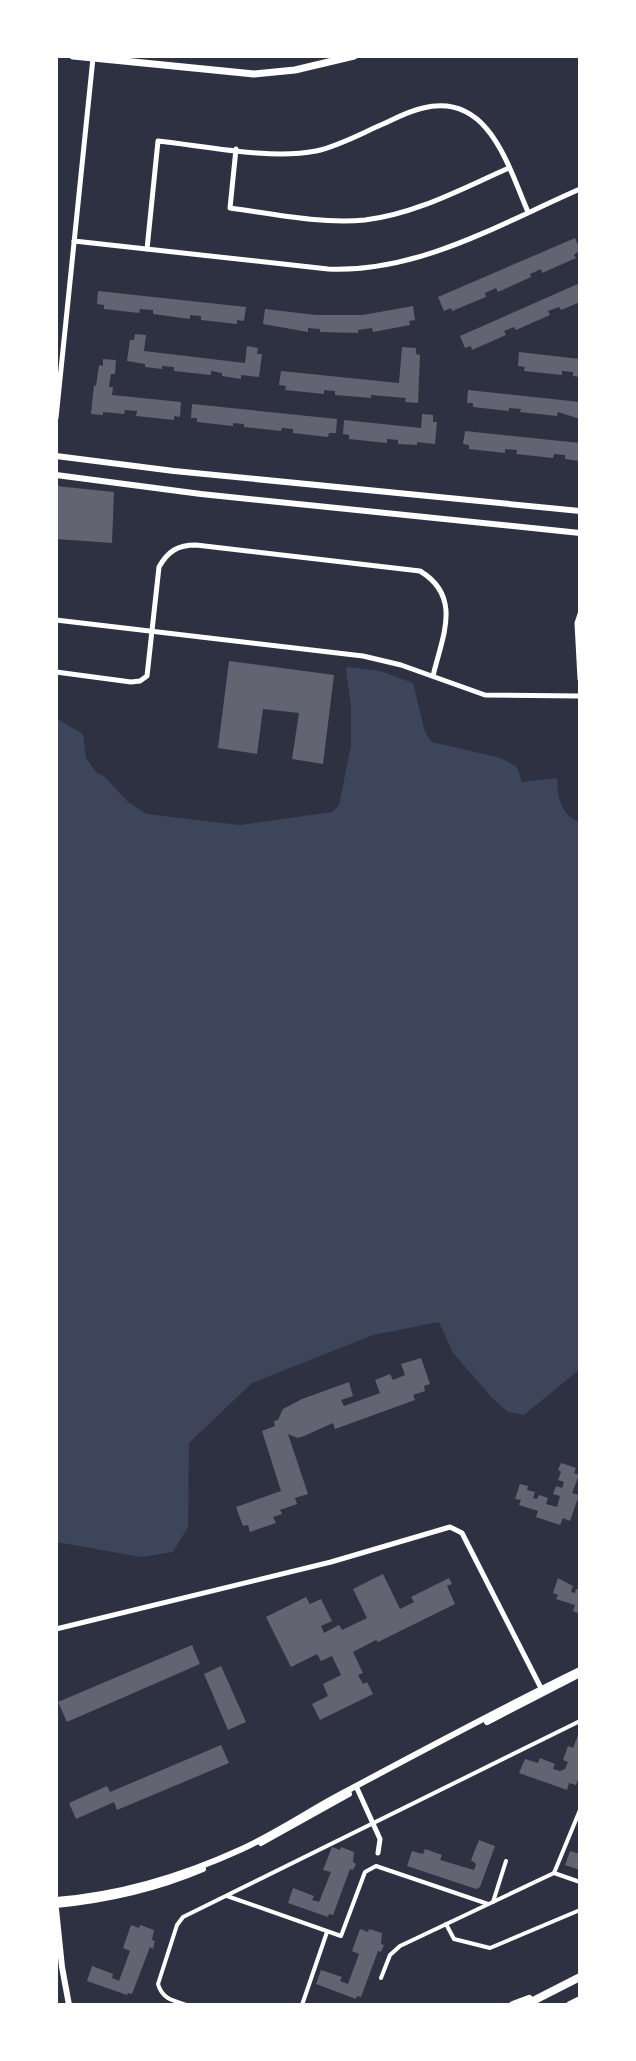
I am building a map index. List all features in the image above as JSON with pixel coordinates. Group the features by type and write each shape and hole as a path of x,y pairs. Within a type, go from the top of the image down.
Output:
{"main road":[{"path":"73,56 254,74 295,70 354,56"},
{"path":"525,2005 580,1977"},
{"path":"513,2005 560,1987"},
{"path":"570,2005 579,2003"}],"street":[{"path":"56,418 89,57"},
{"path":"147,249 158,141 280,153 320,150 415,110 444,106 470,115 488,128 499,144 528,212"},
{"path":"236,149 230,208 325,219 362,220 395,214 509,168"},
{"path":"74,241 328,269 361,269 394,265 431,254 580,189"},
{"path":"56,456 174,471 580,511"},
{"path":"56,475 580,533"},
{"path":"56,672 140,681 147,676 159,567 174,549 185,545 420,571 431,578 445,600 447,613 433,676"},
{"path":"580,614 577,634 580,679"},
{"path":"56,620 363,656 401,665 485,695 580,696"},
{"path":"56,1629 331,1562 450,1527 462,1533 542,1691"},
{"path":"69,2005 56,1905 131,1893 175,1881 246,1851 356,1788 580,1672"},
{"path":"187,2005 167,1999 158,1984 177,1925 183,1917 580,1721"},
{"path":"356,1788 380,1839 378,1853"},
{"path":"381,1978 394,1950 554,1873 580,1810"},
{"path":"491,1903 506,1861"},
{"path":"226,1896 341,1936 365,1872 376,1866 491,1903"},
{"path":"554,1873 580,1882"},
{"path":"446,1924 454,1939 490,1948 580,1910"},
{"path":"302,2005 327,1932"}],"shaded area":[{"path":"348,667 380,671 413,683 425,732 432,742 501,758 517,767 522,782 557,778 561,805 568,815 580,823 580,1369 524,1415 508,1412 493,1399 453,1353 439,1322 373,1335 252,1383 189,1443 188,1527 173,1552 141,1557 56,1542 56,718 83,734 86,758 97,773 105,777 128,802 147,814 240,825 332,812 339,805 351,745"}],"building":[{"path":"575,238 580,250 574,255 576,258 542,273 541,269 498,292 496,288 485,293 486,297 452,311 451,308 444,311 438,297"},
{"path":"580,283 580,302 561,310 559,307 548,311 550,315 516,330 514,327 504,331 506,335 472,350 471,346 465,348 460,336"},
{"path":"98,291 246,307 244,321 237,320 237,324 201,320 201,316 190,315 190,319 153,314 153,310 140,309 139,313 104,309 104,305 97,304"},
{"path":"413,306 415,320 409,321 410,325 373,332 372,328 358,330 358,333 320,332 320,329 308,328 308,332 263,324 265,309 316,315 363,315"},
{"path":"135,334 146,335 144,351 245,363 247,346 258,348 257,354 262,354 259,377 241,375 241,379 211,371 211,375 174,371 174,367 145,367 145,364 127,361 130,340 134,340"},
{"path":"402,347 416,348 416,354 420,355 418,403 405,402 406,398 335,395 335,391 324,390 324,394 285,390 286,386 279,385 281,371 399,383"},
{"path":"519,352 580,359 580,377 573,376 573,372 562,371 562,375 524,371 525,367 518,366"},
{"path":"103,359 116,360 115,374 111,374 109,387 113,387 112,395 181,402 180,417 174,416 174,420 136,416 137,411 125,410 124,414 91,414 94,385"},
{"path":"468,390 580,402 580,419 558,412 557,416 520,412 521,409 509,408 509,411 473,407 473,403 467,403"},
{"path":"192,404 337,419 336,433 329,433 328,437 293,433 293,429 282,428 281,431 244,427 244,424 233,423 233,426 197,422 197,418 191,418"},
{"path":"422,414 433,415 433,422 437,422 435,444 349,439 349,435 343,434 344,420 421,428"},
{"path":"465,431 580,443 580,461 565,459 565,455 554,454 553,458 516,454 517,450 505,449 505,453 469,449 469,445 463,444"},
{"path":"56,486 114,492 112,543 56,539"},
{"path":"229,661 334,675 323,764 292,759 299,713 263,709 257,754 218,748"},
{"path":"421,1358 430,1384 424,1386 425,1391 413,1395 415,1400 335,1429 333,1423 298,1438 288,1434 308,1494 295,1498 297,1504 280,1510 282,1514 273,1517 276,1523 250,1532 248,1525 243,1526 236,1507 281,1491 262,1431 275,1426 274,1421 278,1420 283,1409 349,1382 353,1396 341,1400 344,1406 380,1393 375,1380 390,1374 393,1380 405,1375 401,1364"},
{"path":"561,1463 576,1468 574,1473 579,1475 572,1493 579,1495 570,1521 563,1518 560,1525 536,1517 538,1511 519,1505 521,1500 515,1499 520,1484 535,1492 533,1498 537,1499 539,1495 548,1498 546,1504 557,1507 560,1496 553,1494 556,1486 562,1488 564,1482 558,1480"},
{"path":"383,1574 400,1609 414,1602 411,1597 449,1578 452,1584 447,1586 455,1604 353,1652 363,1673 358,1675 363,1684 367,1682 373,1694 320,1720 312,1704 328,1696 323,1684 341,1675 332,1656 321,1661 317,1654 291,1667 266,1617 306,1597 310,1604 321,1599 332,1621 321,1626 324,1633 339,1625 342,1630 367,1618 353,1589"},
{"path":"558,1578 573,1586 571,1592 580,1590 580,1614 573,1611 575,1605 556,1599 558,1595 553,1593"},
{"path":"192,1645 200,1664 67,1722 58,1702"},
{"path":"221,1666 246,1722 228,1730 204,1674"},
{"path":"580,1730 580,1774 576,1785 569,1783 567,1790 519,1773 525,1759 538,1763 540,1758 555,1764 553,1769 565,1769 568,1762 563,1760 568,1746 573,1748"},
{"path":"221,1745 229,1763 117,1810 114,1802 76,1819 69,1803 107,1786 110,1792"},
{"path":"479,1840 495,1846 480,1887 476,1889 407,1866 412,1851 423,1854 425,1849 442,1855 440,1860 474,1870 476,1864 471,1860"},
{"path":"332,1847 354,1852 353,1862 356,1864 353,1870 350,1869 333,1915 329,1914 328,1917 288,1903 293,1888 314,1896 312,1900 319,1902 331,1872 323,1870"},
{"path":"570,1851 580,1854 580,1870 565,1865"},
{"path":"131,1925 154,1930 152,1940 155,1941 132,1994 87,1981 92,1966 113,1974 112,1978 119,1981 130,1951 123,1948"},
{"path":"360,1929 382,1933 381,1944 384,1945 381,1952 378,1951 361,1997 357,1996 356,1999 316,1984 321,1970 342,1977 340,1981 348,1984 359,1954 352,1951"}]}
